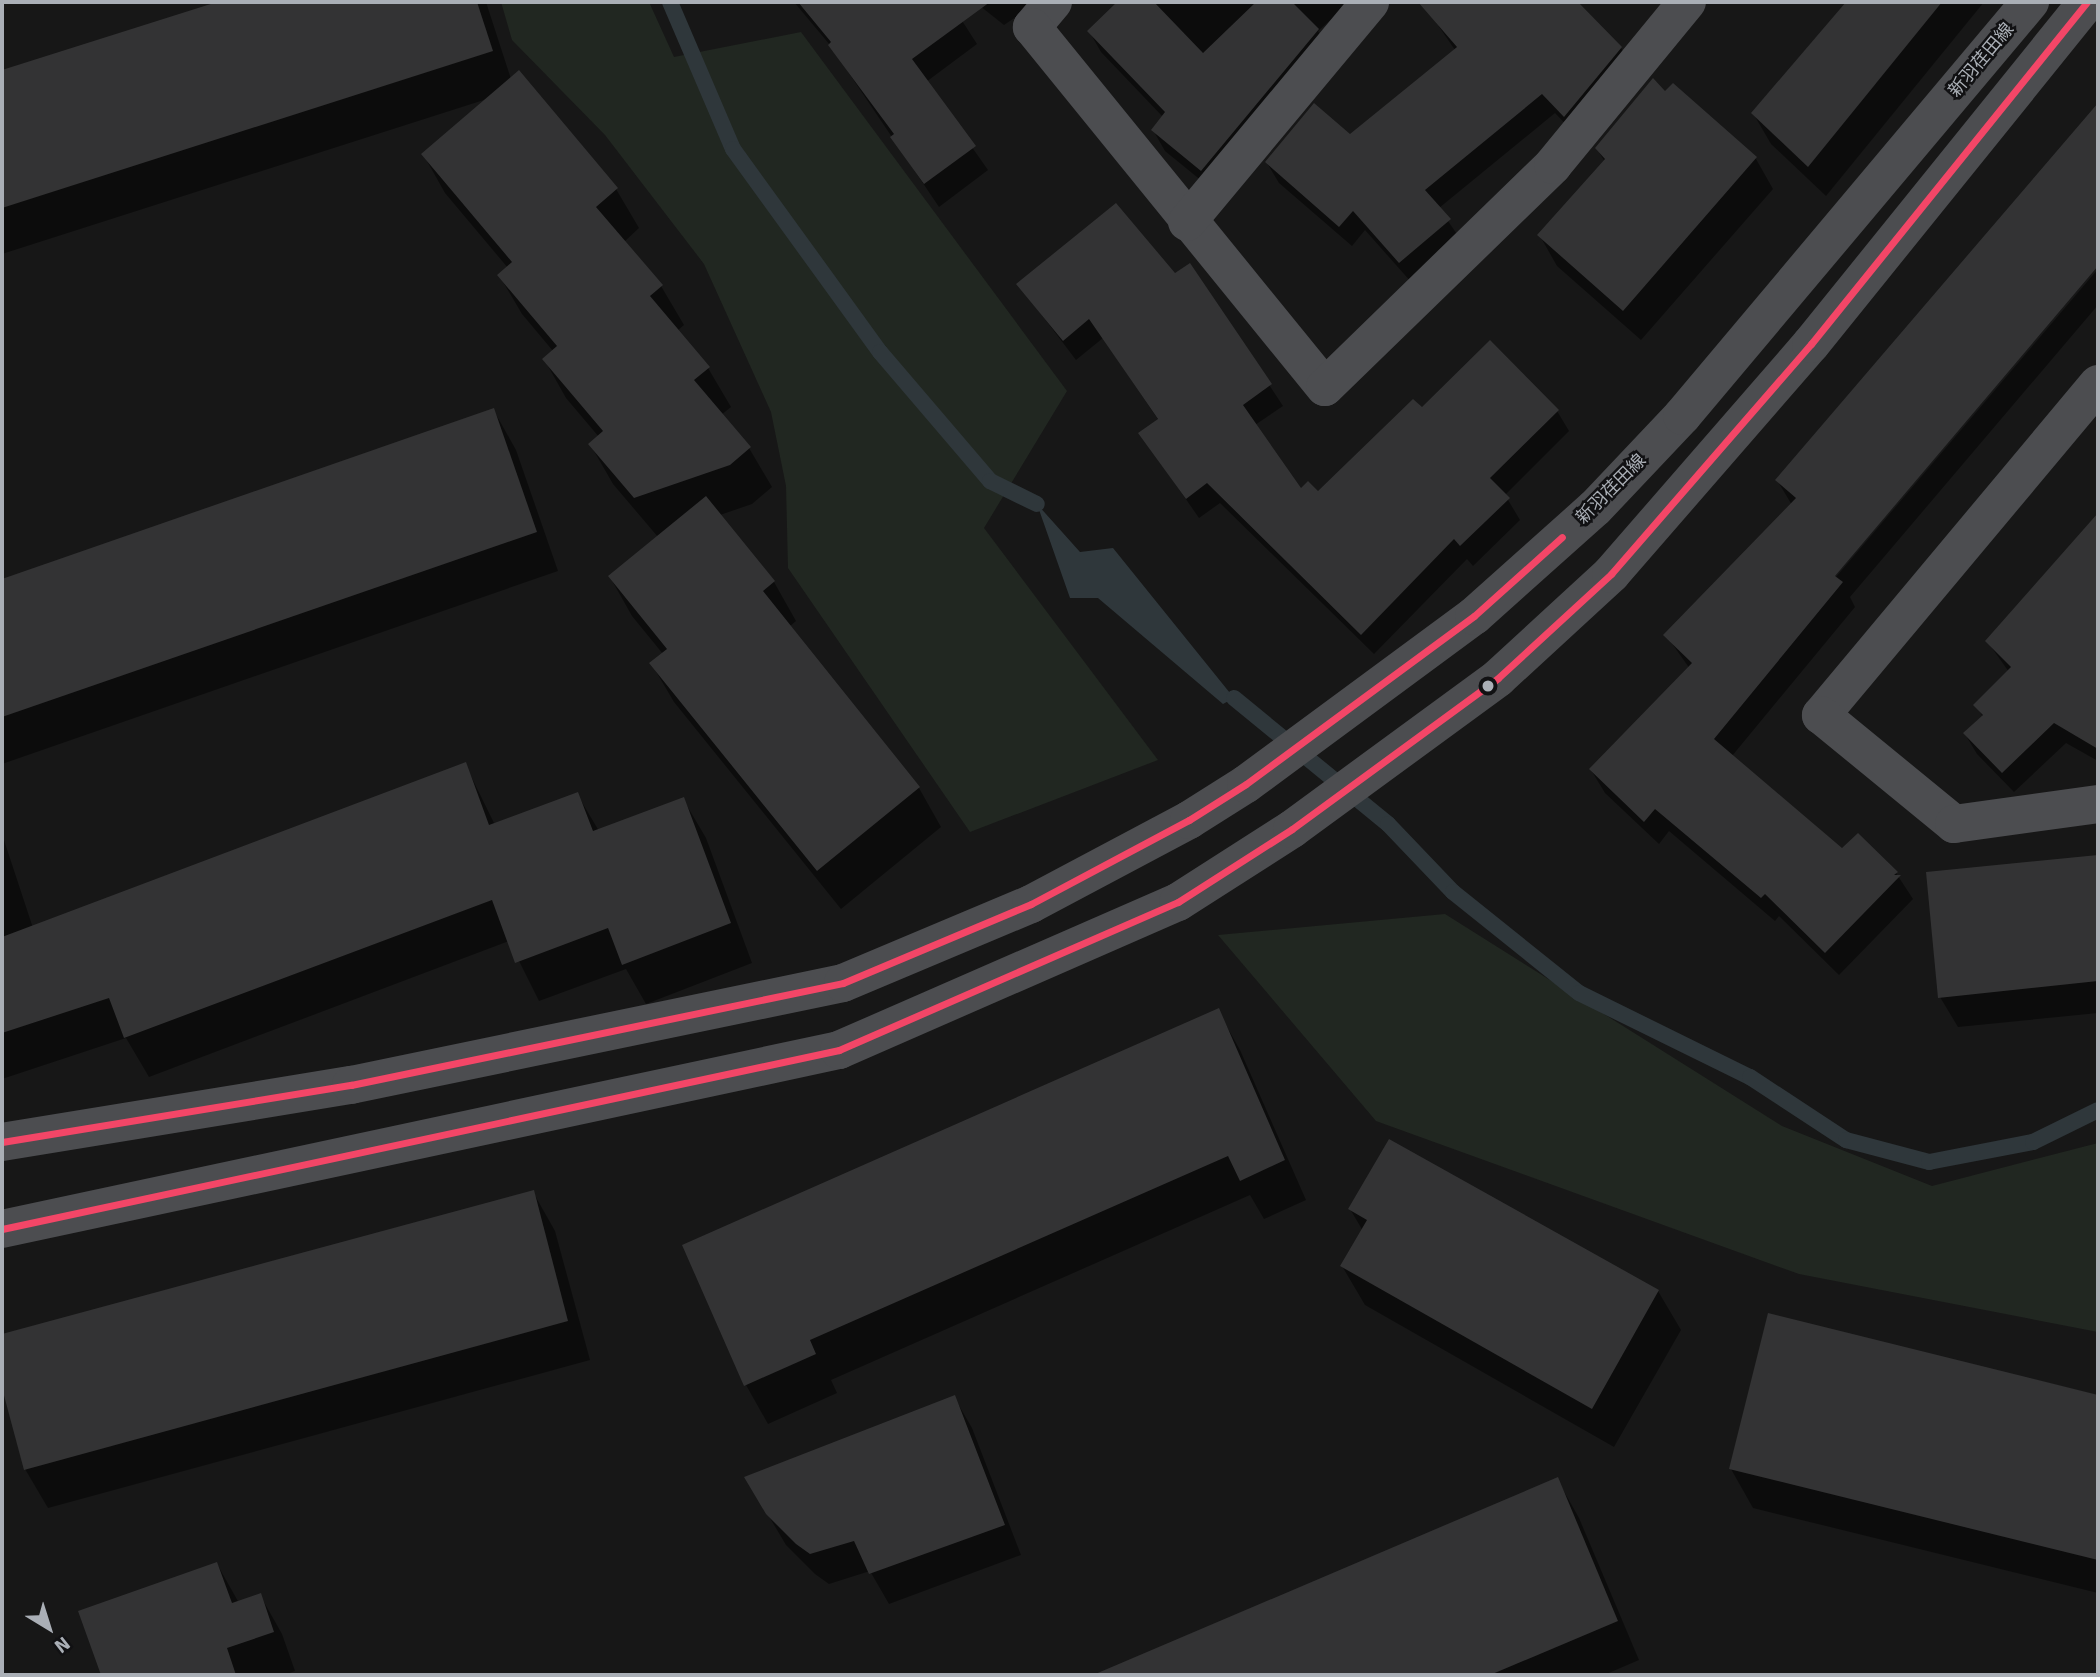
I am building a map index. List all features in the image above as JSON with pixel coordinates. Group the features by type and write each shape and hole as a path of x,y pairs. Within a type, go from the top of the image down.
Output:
{"street":[{"path":"1053,2 1032,27 1187,222 1325,387 1553,165 1687,2"},
{"path":"1187,222 1370,2"},
{"name":"新羽荏田線","path":"2,1142 351,1085 843,983 1031,904 1189,820 1246,784 1474,616 1595,508 1682,416 2030,2"},
{"path":"2,1229 839,1050 1178,902 1292,829 1498,678 1651,531 1811,344 2087,2"},
{"path":"2098,384 1821,715 1954,824 2098,804"}],"shaded area":[{"path":"501,2 649,2 674,57 801,32 1067,391 984,528 1158,760 970,832 788,568 786,486 771,412 704,264 605,135 512,40"},
{"path":"1037,504 1080,552 1113,548 1234,698 1223,704 1098,598 1070,598"},
{"path":"1445,914 1782,1126 1932,1186 2098,1143 2098,1332 1799,1274 1376,1121 1218,935"}],"building":[{"path":"217,2 477,2 493,51 2,208 2,70"},
{"path":"798,2 990,2 912,59 976,146 924,184 890,137 894,134 828,45 831,42"},
{"path":"1117,2 1154,2 1203,53 1256,2 1292,2 1319,29 1201,171 1151,130 1165,112 1087,31"},
{"path":"1418,2 1578,2 1622,47 1564,117 1542,94 1425,190 1451,219 1399,263 1353,211 1339,227 1265,162 1314,103 1350,134 1457,47"},
{"path":"1846,2 1942,2 1808,167 1751,113"},
{"path":"519,70 618,188 596,207 663,285 650,296 710,367 694,380 751,447 730,465 634,498 588,444 603,431 542,359 557,346 497,275 512,262 421,154"},
{"path":"1653,78 1665,91 1673,83 1757,157 1623,311 1537,235 1605,159 1595,148"},
{"path":"2098,103 2098,266 1835,576 1843,582 1714,739 1842,848 1858,833 1898,872 1894,875 1901,875 1825,953 1765,894 1761,898 1655,809 1644,822 1589,769 1692,663 1663,635 1796,498 1775,480"},
{"path":"1116,203 1175,273 1190,263 1272,384 1243,405 1301,488 1308,481 1318,491 1413,399 1422,407 1490,340 1559,410 1490,478 1510,498 1460,546 1454,539 1361,635 1207,483 1186,499 1138,433 1158,419 1089,319 1063,341 1016,284"},
{"path":"494,408 537,532 2,717 2,579"},
{"path":"706,496 775,581 763,591 920,787 817,871 649,663 667,649 608,576"},
{"path":"2098,513 2098,749 2054,723 2002,773 1963,733 1983,715 1973,705 2011,667 1985,641"},
{"path":"466,762 489,825 578,792 593,831 684,797 731,923 622,965 608,928 515,963 492,900 124,1038 109,998 2,1033 2,937"},
{"path":"2098,855 2098,981 1938,998 1926,872"},
{"path":"1219,1008 1285,1160 1240,1181 1228,1156 810,1340 816,1354 744,1386 682,1245"},
{"path":"1389,1139 1659,1290 1592,1409 1340,1266 1367,1220 1348,1209"},
{"path":"534,1190 568,1321 24,1470 2,1388 2,1334"},
{"path":"1768,1313 2098,1395 2098,1560 1729,1469"},
{"path":"955,1395 1005,1525 869,1574 854,1541 810,1554 796,1544 766,1514 744,1477"},
{"path":"1558,1477 1618,1621 1490,1675 1093,1675"},
{"path":"217,1562 232,1603 261,1593 274,1632 227,1648 236,1675 101,1675 78,1611"}],"waterway":[{"path":"670,2 733,149 880,352 990,481 1037,504"},
{"path":"1234,698 1388,824 1453,892 1579,993 1750,1077 1846,1140 1929,1162 2033,1142 2098,1110"}],"transit line":[{"path":"2,1229 839,1050 1178,902 1292,829 1498,678 1611,574 1811,344 2087,2"},
{"path":"2,1142 351,1085 843,983 1031,904 1189,820 1246,784 1474,616 1562,537"}]}
